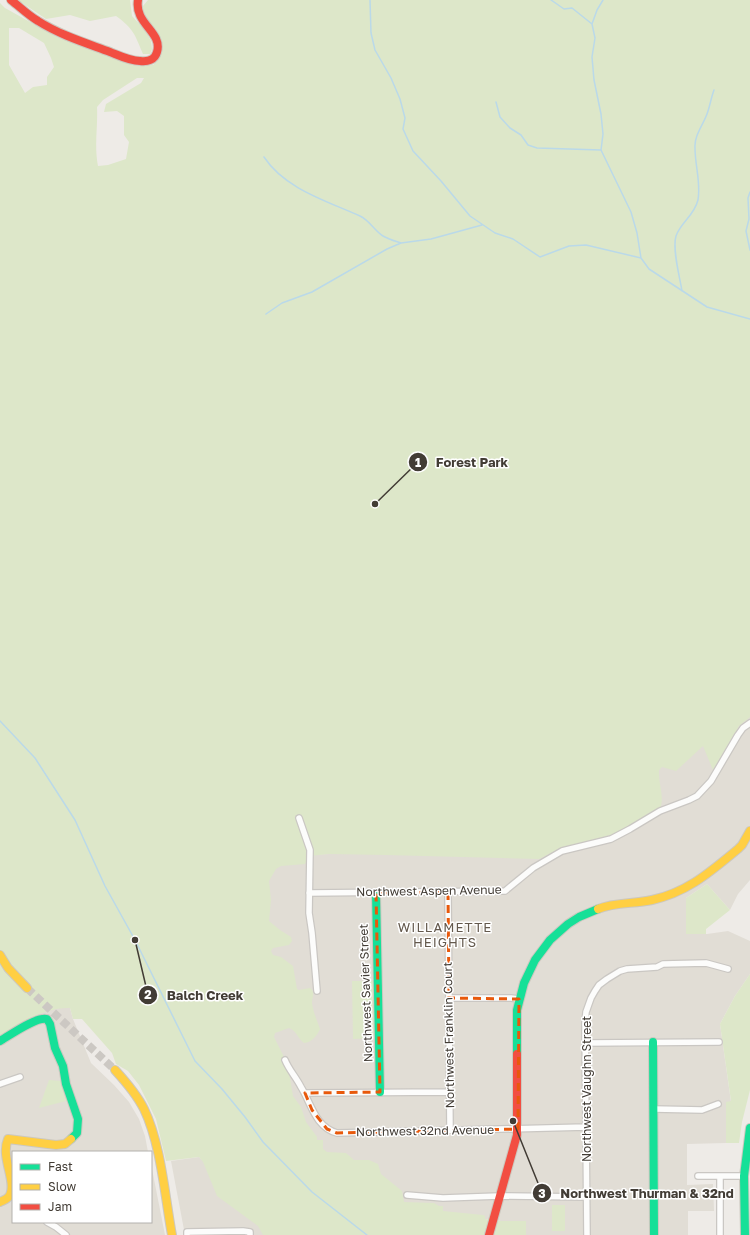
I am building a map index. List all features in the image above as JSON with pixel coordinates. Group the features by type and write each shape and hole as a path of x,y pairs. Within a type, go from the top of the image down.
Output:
{"street":[{"path":"11,0 42,24 131,60 147,62 156,55 157,43 153,34 138,14 138,0"},
{"name":"Northwest Aspen Avenue","path":"309,893 505,891 533,868 562,851 611,839 660,811 697,796 711,781 743,728 750,723"},
{"path":"299,818 310,850 309,912 317,991"},
{"path":"489,1235 516,1142 518,1129 517,1010 527,975 537,956 550,940 568,924 588,912 626,902 666,897 684,890 701,879 738,849 750,831"},
{"name":"Northwest Franklin Court","path":"448,892 450,1130"},
{"name":"Northwest Savier Street","path":"376,893 380,1092"},
{"path":"0,955 8,968 27,988"},
{"name":"Northwest Vaughn Street","path":"586,1235 585,1043 586,1012 591,998 600,985 613,975 627,969 657,967 663,964 706,963 728,969"},
{"path":"449,998 519,999"},
{"path":"0,1041 35,1021 44,1018 48,1021 51,1027 55,1048 63,1066 66,1084 78,1119 78,1126 75,1136 69,1142 61,1145 8,1139 3,1143 1,1149 1,1164 12,1191 7,1199 0,1202"},
{"path":"653,1042 654,1235"},
{"path":"585,1043 719,1042"},
{"path":"285,1060 290,1071 305,1093 450,1092"},
{"path":"115,1070 144,1108 149,1122 159,1163 172,1235"},
{"path":"0,1084 20,1078"},
{"name":"Northwest 32nd Avenue","path":"305,1093 312,1110 320,1122 327,1129 336,1133 586,1127"},
{"path":"654,1109 702,1110 718,1104"},
{"path":"745,1235 747,1186 744,1176 750,1128"},
{"path":"698,1176 744,1176"},
{"path":"720,1176 720,1235"},
{"path":"407,1195 443,1198 500,1196 587,1197"},
{"path":"49,1223 66,1235"},
{"path":"187,1233 243,1231 250,1234"}],"highlighted area":[{"path":"448,892 449,998 519,999 518,1129 337,1133 327,1129 312,1110 305,1093 380,1092 376,893"}],"shaded area":[{"path":"750,709 750,880 738,894 730,910 707,884 686,898 686,934 707,934 728,931 750,941 750,974 735,996 720,1024 731,1102 726,1102 726,1143 687,1144 687,1185 713,1184 714,1211 688,1211 688,1235 526,1235 526,1221 443,1219 443,1206 393,1207 323,1152 317,1140 277,1088 269,1031 267,856 329,854 656,744"},
{"path":"64,986 73,1019 91,1063 129,1102 139,1119 145,1136 148,1151 12,1151 12,1223 152,1223 152,1169 165,1235 0,1235 0,1035"},
{"path":"199,1157 282,1235 185,1235 171,1161"}],"green space":[{"path":"18,0 130,0 132,16 145,30 151,41 152,49 150,54 143,54 133,33 127,25 116,16 90,21 70,15 46,19"},
{"path":"148,0 750,0 750,717 739,726 713,770 703,746 676,771 662,767 659,770 662,795 660,809 614,834 559,849 539,859 329,854 309,856 305,864 281,866 276,869 269,881 271,900 269,921 291,937 292,941 289,945 273,948 271,951 273,955 281,957 293,966 297,989 310,988 312,990 314,1013 320,1029 314,1038 304,1043 294,1031 289,1028 275,1033 274,1037 284,1057 293,1096 301,1107 306,1122 317,1137 317,1140 323,1140 323,1149 327,1152 346,1153 354,1160 369,1160 378,1164 381,1174 402,1191 404,1202 434,1203 439,1206 443,1206 443,1211 483,1215 485,1216 485,1219 501,1221 526,1221 526,1235 263,1235 258,1226 217,1196 203,1162 199,1157 166,1161 156,1119 139,1085 128,1071 116,1064 112,1053 82,1019 73,1019 70,1008 60,1008 42,1013 0,1036 0,3 5,8 57,37 137,66 153,65 158,60 161,46 143,14 143,6","holes":["9,28 19,28 44,43 54,67 47,77 47,85 33,87 25,93 9,65","137,78 144,78 141,83 106,104 104,112 117,111 124,116 124,135 129,142 126,159 108,165 98,166 96,151 97,107 103,100"]},
{"path":"707,884 730,910 706,929 706,934 686,934 686,898"},
{"path":"750,974 750,1090 742,1122 739,1143 726,1143 726,1102 731,1101 720,1024 735,996"},
{"path":"352,981 375,981 376,1038 353,1039"},
{"path":"49,1080 61,1081 66,1101 39,1108"},
{"path":"552,1205 565,1205 565,1231 552,1231"}],"waterway":[{"path":"370,0 371,33 375,50 391,78 400,99 405,118 403,129 413,151 441,181 470,216 495,233 513,239 540,257 569,246 586,245 641,258"},
{"path":"551,0 564,9 572,8 592,24 595,38 592,57 594,80 601,114 603,134 601,150 631,212 637,233 641,258 649,269 707,307 750,319"},
{"path":"592,24 597,10 603,0"},
{"path":"682,291 675,242 678,231 694,210 698,200 699,187 695,144 697,135 707,114 714,90"},
{"path":"496,102 500,117 510,128 521,135 528,145 537,148 601,150"},
{"path":"264,157 283,178 295,186 360,216 383,236 401,243"},
{"path":"750,192 748,198 749,219 746,231 750,250"},
{"path":"266,314 282,303 312,292 387,249 401,243 431,239 482,225"},
{"path":"0,721 35,758 75,820 105,886 135,940 195,1061 222,1089 263,1142 312,1192 367,1235"}],"tunnel":[{"path":"27,988 115,1070"}],"traffic: fast":[{"path":"376,893 380,1092"},
{"path":"517,1054 517,1010 524,983 535,960 550,940 568,924 579,917 598,909"},
{"path":"0,1041 30,1023 37,1020 47,1019 50,1024 55,1048 63,1066 66,1084 78,1119 77,1133 71,1139"},
{"path":"653,1042 654,1235"},
{"path":"745,1235 744,1176 750,1128"}],"traffic: slow":[{"path":"598,909 611,905 652,900 677,892 708,873 738,849 750,831"},
{"path":"0,955 8,968 27,988"},
{"path":"115,1070 138,1099 150,1123 155,1138 162,1171 172,1235"},
{"path":"0,1202 8,1198 12,1189 6,1153 8,1139 56,1145 65,1144 71,1139"}],"traffic: jam":[{"path":"11,0 34,19 64,35 125,58 136,61 145,61 150,60 156,55 158,45 153,33 140,15 138,0"},
{"path":"489,1235 517,1135 517,1054"}],"place":[{"name":"Forest Park","path":"375,504"},
{"name":"Balch Creek","path":"135,940"},
{"name":"Northwest Thurman & 32nd","path":"513,1121"}],"district":[{"name":"WILLAMETTE HEIGHTS","path":"445,934"}]}
